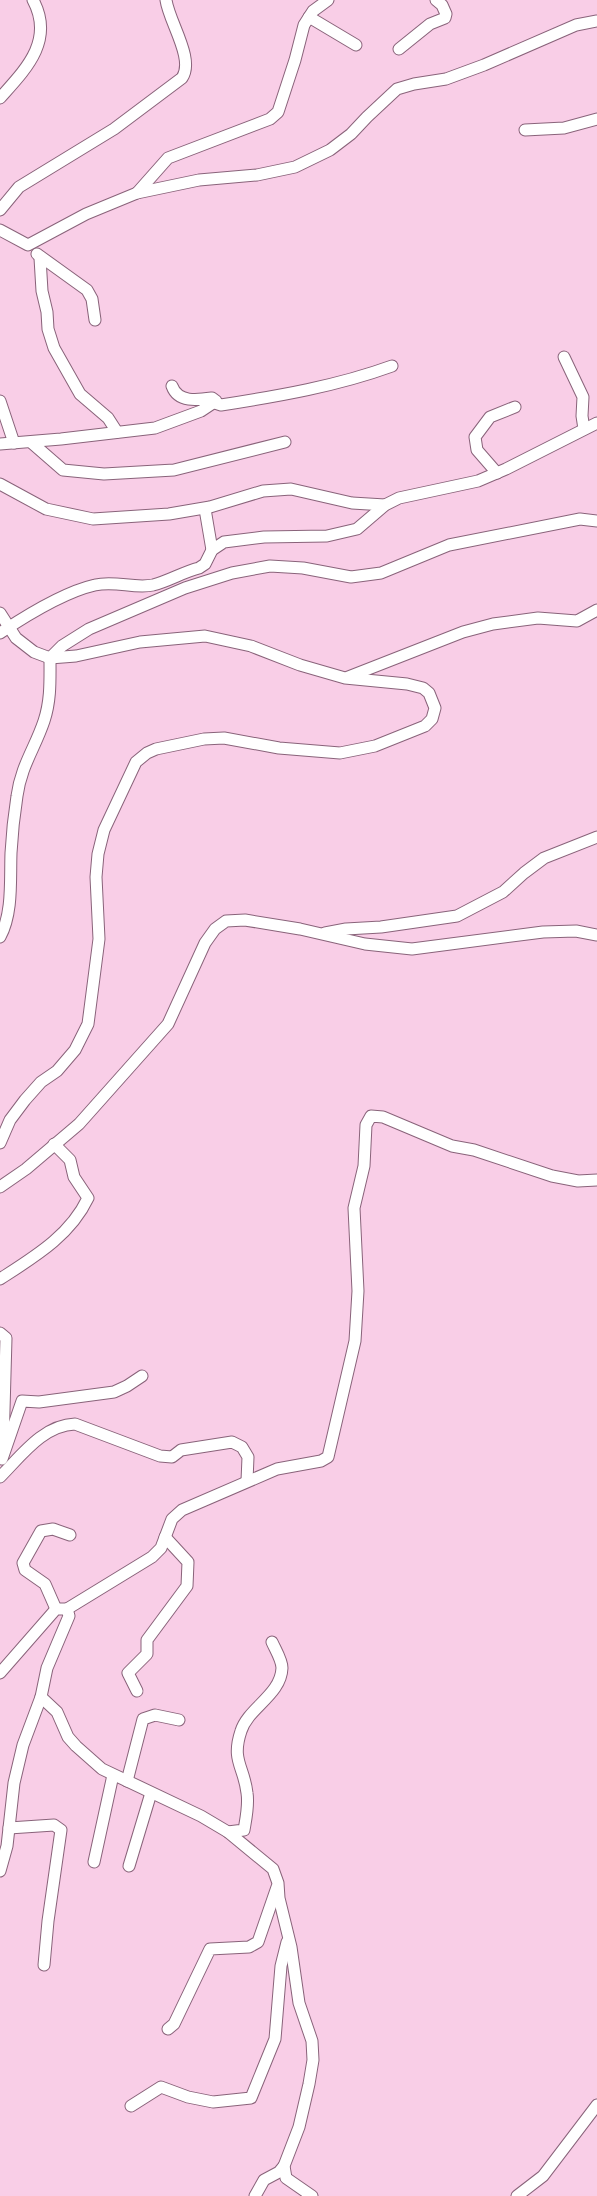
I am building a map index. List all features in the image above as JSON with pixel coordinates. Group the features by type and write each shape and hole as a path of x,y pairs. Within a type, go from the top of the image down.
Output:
{"street":[{"path":"1,94 30,62 40,41 40,24 33,0"},
{"path":"0,210 19,187 114,129 182,78 186,72 187,62 171,20 166,0"},
{"path":"137,193 168,158 270,118 278,112 295,60 304,25 309,16 328,0"},
{"path":"399,50 430,24 445,18 446,14 442,5 436,0"},
{"path":"309,16 356,45"},
{"path":"28,245 86,214 137,193 199,180 256,175 295,167 330,150 351,134 397,89 414,84 446,79 484,65 576,25 597,21"},
{"path":"525,130 564,128 597,118"},
{"path":"0,230 28,245 40,258 87,290 92,299 95,320"},
{"path":"40,258 42,290 48,312 48,329 54,348 80,394 103,414 117,432"},
{"path":"564,357 583,397 582,416 584,429"},
{"path":"172,386 177,395 184,398 212,398 215,399 215,403 221,406 281,395 362,377 392,366"},
{"path":"0,401 14,443"},
{"path":"0,444 32,442 155,428 201,411 215,403"},
{"path":"497,473 477,450 475,437 490,417 515,407"},
{"path":"4,630 30,612 88,587 105,583 134,586 153,585 205,564 212,550 224,542 242,539 326,536 357,529 385,505 399,498 427,491 456,487 497,473 597,423"},
{"path":"32,442 63,470 104,474 174,470 285,442"},
{"path":"0,484 46,509 93,519 154,516 205,509 263,491 291,489 352,503 385,505"},
{"path":"205,509 212,550"},
{"path":"0,937 5,928 8,911 12,838 18,789 23,766 38,735 49,703 50,658 62,646 89,630 185,588 232,573 270,566 303,568 351,577 381,574 449,545 580,519 597,521"},
{"path":"345,678 442,640 493,624 538,618 577,621 597,610"},
{"path":"0,614 4,630 26,646 50,658 76,656 147,641 205,636 251,646 300,665 345,678 407,684 423,688 429,693 435,708 432,718 425,726 375,746 340,753 287,749 224,738 204,739 156,749 147,753 136,762 104,830 98,854 96,877 99,939 88,1024 75,1050 57,1071 42,1082 25,1100 10,1120 0,1142"},
{"path":"321,934 346,929 457,916 503,892 524,873 544,858 597,837"},
{"path":"0,1187 26,1169 90,1113 168,1024 205,943 215,929 226,921 244,920 321,934 365,944 412,948 543,932 576,931 597,935"},
{"path":"0,1673 61,1609 152,1557 161,1548 172,1519 182,1510 277,1469 321,1461 328,1457 355,1341 358,1291 354,1208 364,1166 366,1125 371,1116 383,1117 452,1146 474,1150 552,1176 578,1181 597,1180"},
{"path":"0,1279 41,1252 60,1236 81,1213 88,1198 74,1177 70,1160 54,1144"},
{"path":"0,1333 6,1338 2,1459 0,1476"},
{"path":"2,1459 22,1401 39,1402 114,1392 127,1386 142,1376"},
{"path":"0,1476 52,1428 63,1424 75,1424 160,1456 172,1457 181,1450 232,1442 242,1447 248,1457 247,1481"},
{"path":"0,1871 7,1846 16,1768 41,1697 47,1668 69,1616 61,1609 46,1584 25,1570 23,1563 41,1531 53,1529 70,1535"},
{"path":"137,1691 128,1673 147,1654 147,1640 187,1586 188,1562 165,1537"},
{"path":"228,1832 244,1830 246,1816 247,1793 236,1751 241,1729 254,1710 274,1691 282,1667 272,1642"},
{"path":"41,1697 56,1712 68,1737 102,1769 201,1816 228,1832 273,1869 278,1883 279,1898 288,1938 299,2003 312,2041 313,2060 298,2127 284,2166 279,2172 264,2180 255,2196"},
{"path":"127,1781 143,1719 155,1715 179,1720"},
{"path":"94,1862 113,1775"},
{"path":"129,1866 151,1793"},
{"path":"9,1828 54,1825 62,1830 48,1921 44,1965"},
{"path":"168,2029 174,2024 210,1949 249,1947 258,1942 278,1883"},
{"path":"131,2106 161,2086 188,2097 213,2102 252,2098 275,2039 282,1966 288,1938"},
{"path":"517,2196 543,2176 597,2104"},
{"path":"284,2166 286,2178 312,2196"}]}
